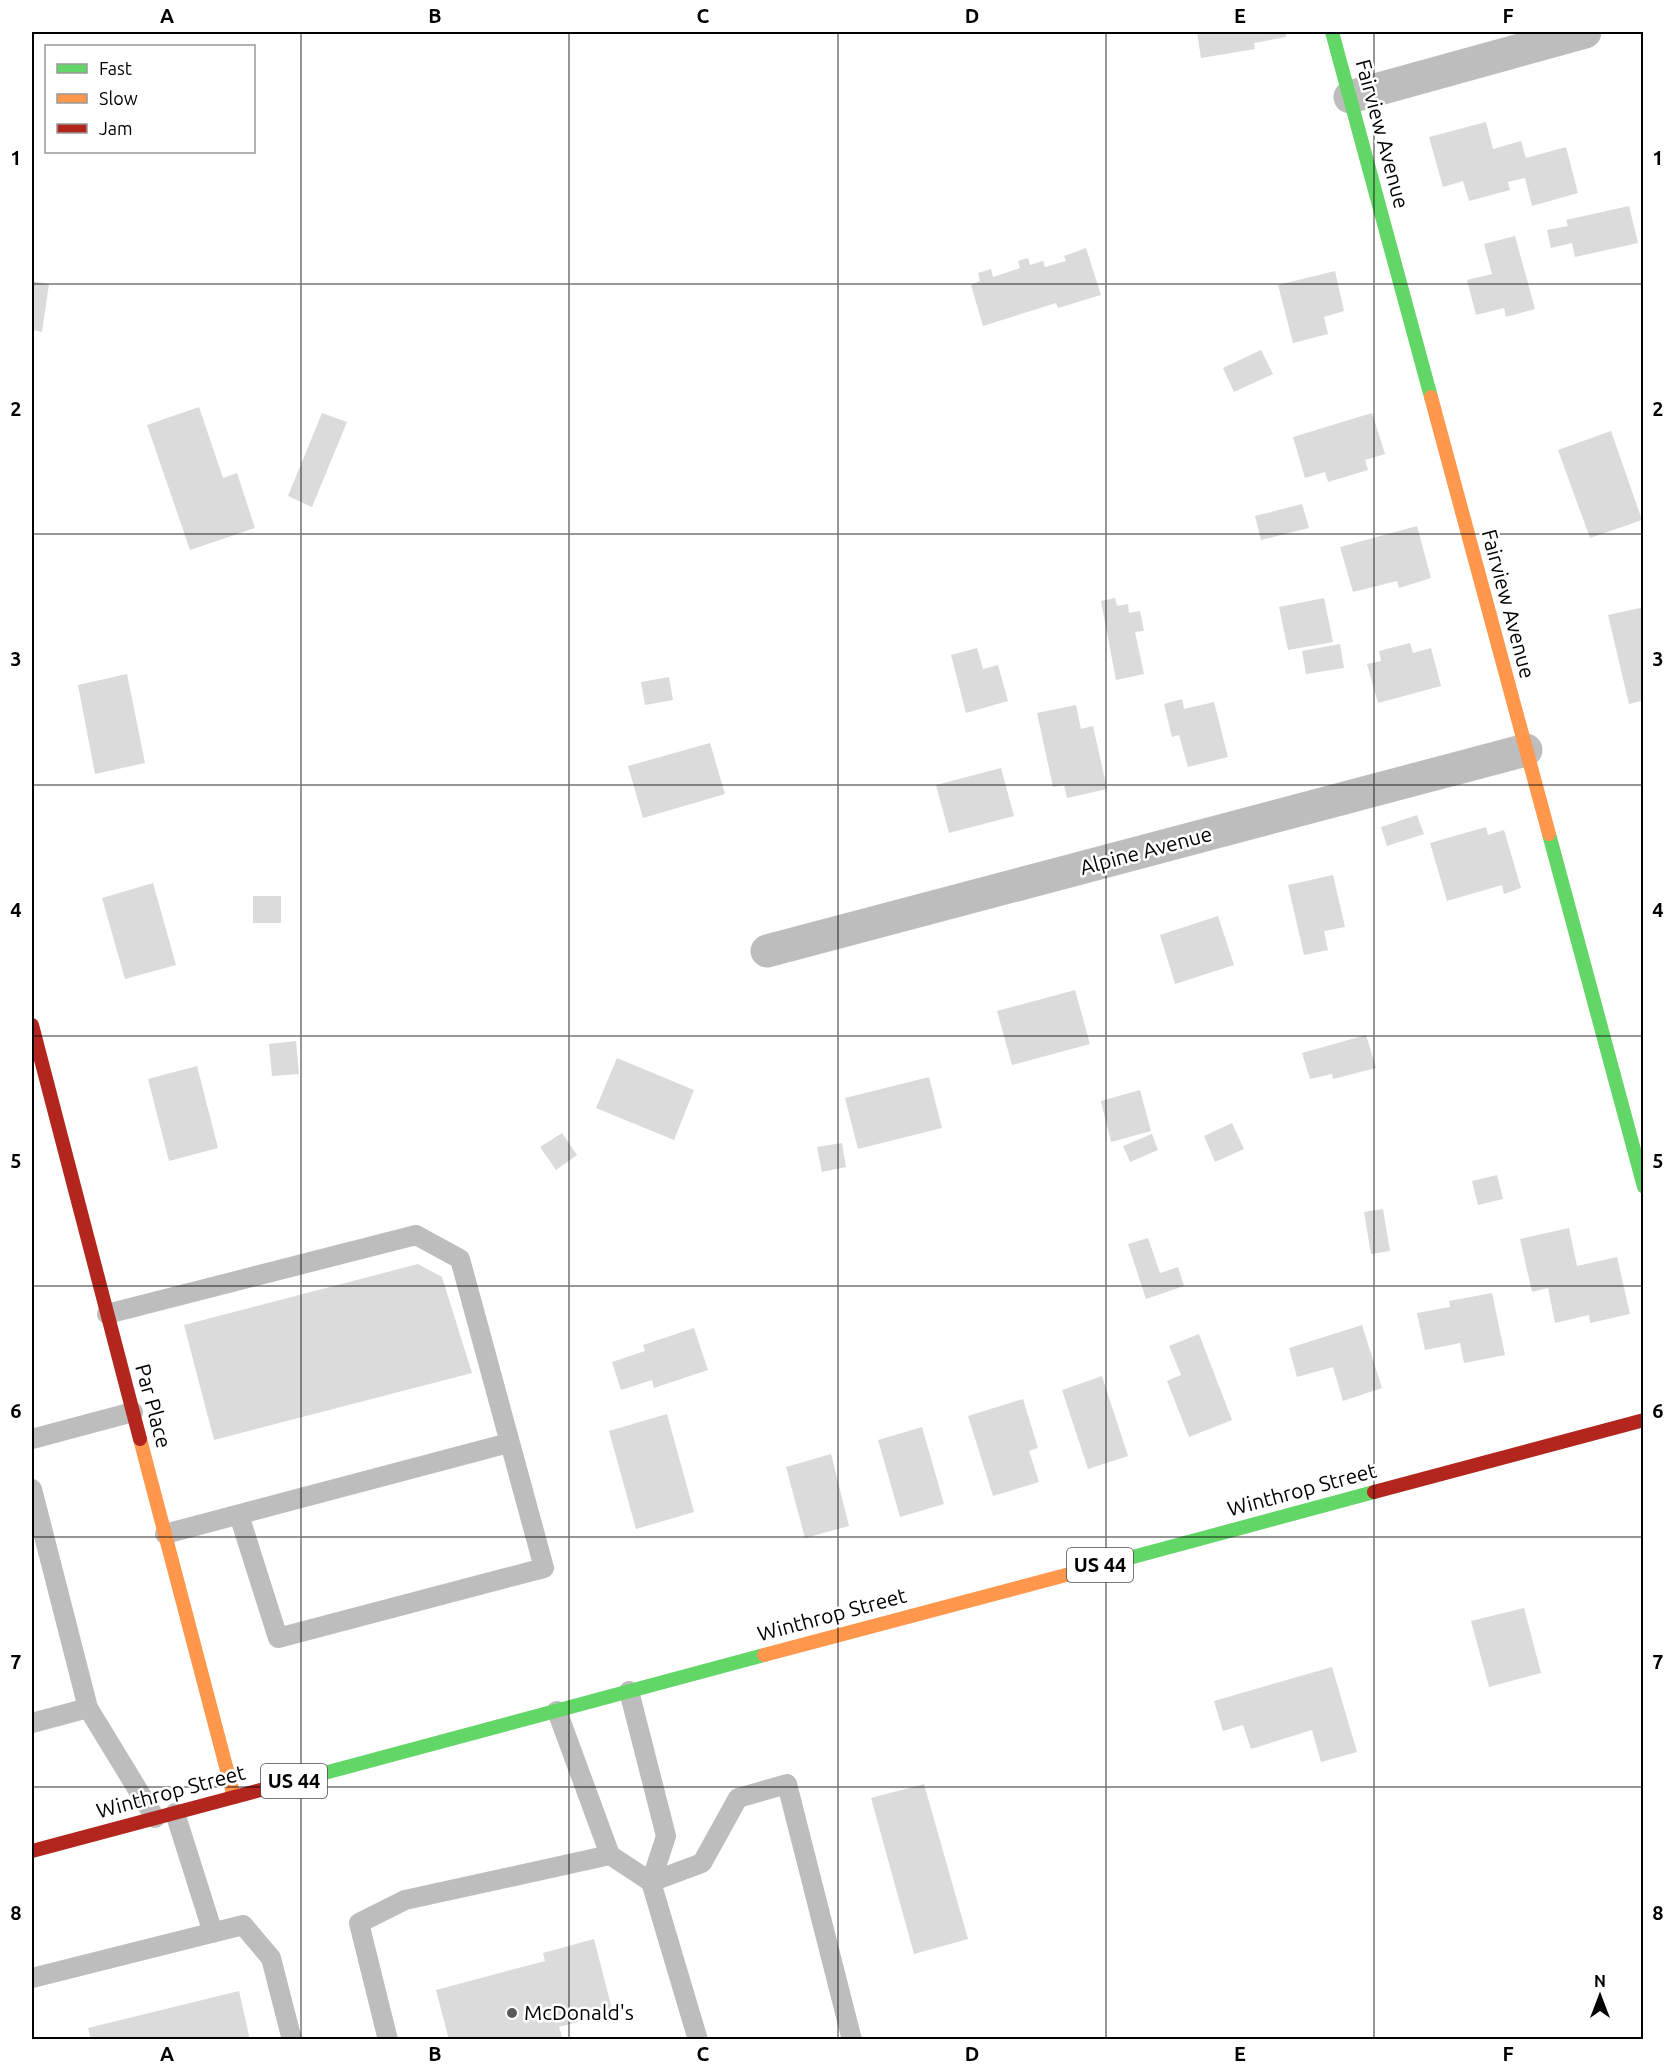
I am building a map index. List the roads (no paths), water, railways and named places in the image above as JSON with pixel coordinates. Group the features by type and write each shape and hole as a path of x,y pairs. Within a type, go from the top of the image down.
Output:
{"main road":[{"name":"Fairview Avenue","path":"1332,32 1644,1186"},
{"name":"Par Place","path":"32,1025 234,1797"},
{"name":"Winthrop Street","path":"32,1851 1644,1420"}],"street":[{"path":"1350,98 1585,32"},
{"name":"Alpine Avenue","path":"767,951 1526,750"}],"lane":[{"path":"107,1314 416,1235 460,1259 544,1568 278,1638 239,1515"},
{"path":"32,1439 133,1412"},
{"path":"165,1534 509,1443"},
{"path":"32,1489 88,1708 155,1818"},
{"path":"628,1691 666,1836 651,1882 698,2040"},
{"path":"32,1723 88,1708"},
{"path":"557,1710 610,1855 651,1882"},
{"path":"651,1882 702,1863 738,1798 787,1784 852,2040"},
{"path":"175,1813 213,1932"},
{"path":"388,2040 359,1923 405,1900 610,1855"},
{"path":"32,1978 243,1925 271,1958 292,2040"}],"place":[{"name":"McDonald's","path":"512,2013"}]}
